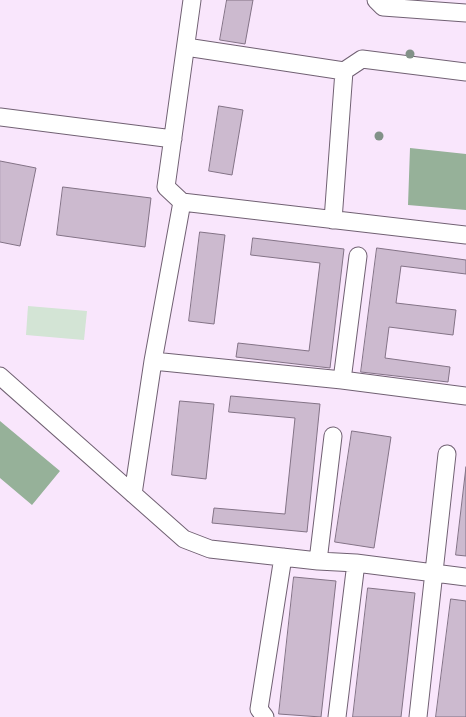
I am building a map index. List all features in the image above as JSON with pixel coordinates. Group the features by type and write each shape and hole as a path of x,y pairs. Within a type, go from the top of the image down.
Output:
{"street":[{"path":"192,0 166,187 182,202 466,235"},
{"path":"376,0 383,6 466,13"},
{"path":"186,47 344,71 362,59 466,72"},
{"path":"333,220 344,71"},
{"path":"0,117 173,139"},
{"path":"133,494 153,361 182,202"},
{"path":"342,380 358,256"},
{"path":"153,361 342,380 466,396"},
{"path":"0,376 184,539 210,549 318,561 356,563 466,577"},
{"path":"318,561 333,436"},
{"path":"418,717 447,454"},
{"path":"265,717 259,709 283,557"},
{"path":"337,717 356,563"}],"shaded area":[{"path":"410,148 466,154 466,210 408,205"},
{"path":"28,306 87,311 84,340 26,335"},
{"path":"0,421 60,471 32,505 0,478"}],"building":[{"path":"227,0 253,0 245,44 220,40"},
{"path":"219,106 243,110 232,175 209,171"},
{"path":"0,161 36,168 20,246 0,242"},
{"path":"63,187 151,198 145,247 57,235"},
{"path":"200,232 225,235 214,324 189,321"},
{"path":"253,238 344,249 330,368 236,357 238,343 309,351 320,263 251,255"},
{"path":"377,248 466,260 466,274 401,266 396,303 456,310 453,335 389,327 385,358 450,367 448,382 361,372"},
{"path":"231,396 320,404 307,532 212,523 214,508 285,514 295,418 229,412"},
{"path":"180,401 214,404 206,479 172,475"},
{"path":"352,431 391,437 374,548 335,542"},
{"path":"466,467 466,556 456,555"},
{"path":"294,577 336,581 321,717 279,714"},
{"path":"368,588 415,593 401,717 353,717"},
{"path":"451,599 466,601 466,717 436,717"}]}
